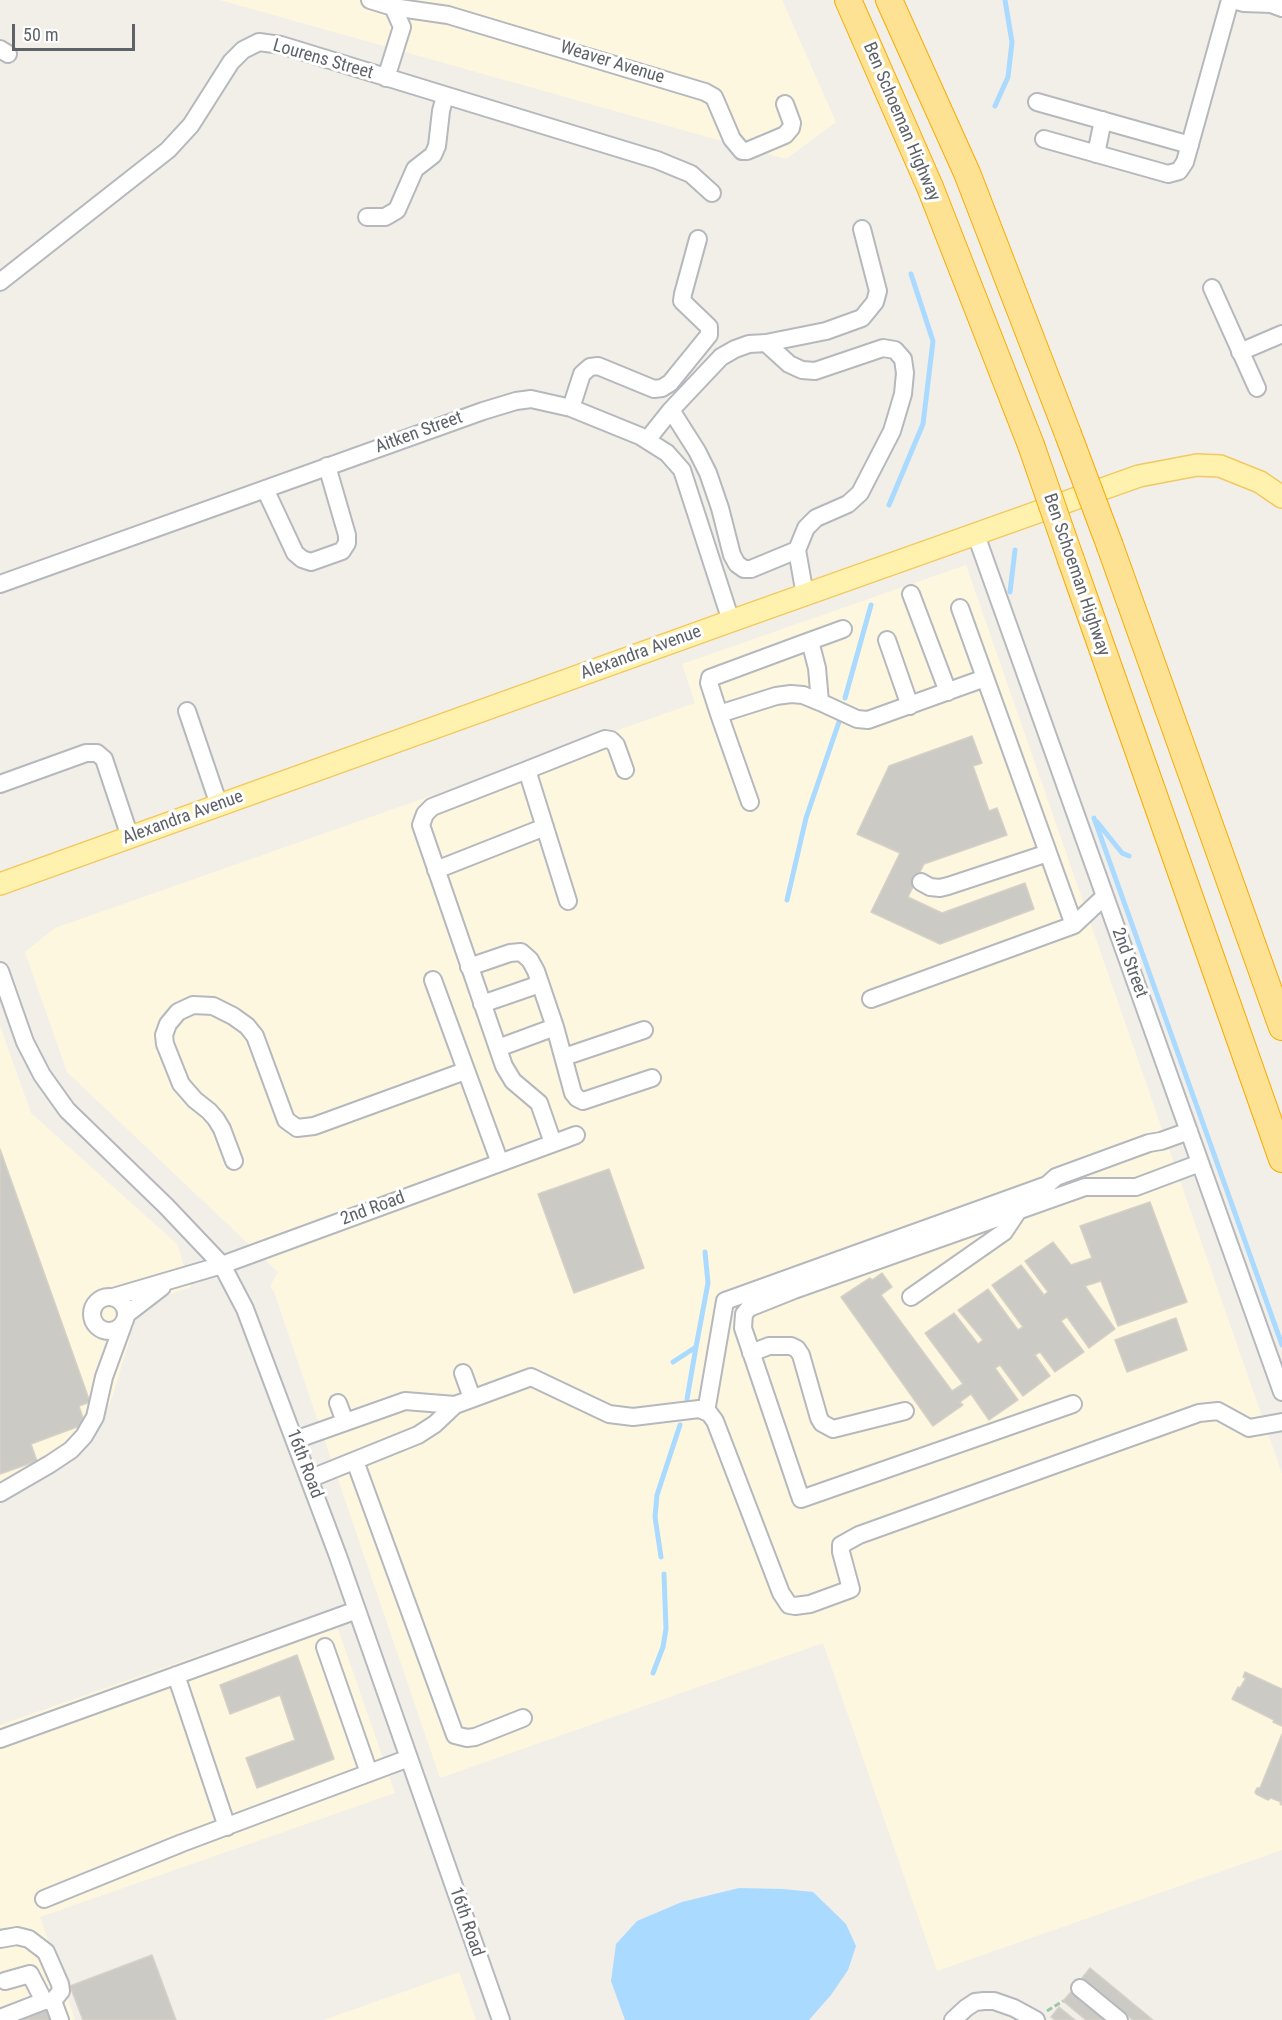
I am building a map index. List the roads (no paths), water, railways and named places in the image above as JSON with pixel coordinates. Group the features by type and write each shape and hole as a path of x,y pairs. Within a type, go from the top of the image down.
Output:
{"highway":[{"name":"Ben Schoeman Highway","path":"848,0 930,187 1031,445 1282,1159"},
{"name":"Ben Schoeman Highway","path":"889,0 967,173 1068,434 1282,1027"}],"main road":[{"name":"Alexandra Avenue","path":"0,884 1139,476 1197,465 1220,466 1260,482 1282,497"}],"street":[{"name":"Weaver Avenue","path":"370,0 393,7 448,15 705,92 714,98 732,139 742,151 747,152 785,135 792,123 785,104"},
{"path":"1044,139 1168,174 1179,171 1185,162 1232,0 1271,4 1282,8"},
{"path":"386,78 402,27 393,7"},
{"name":"Lourens Street","path":"3,274 168,150 191,124 231,62 251,45 259,42 280,45 657,160 690,174 712,193"},
{"path":"367,217 385,217 397,210 415,169 433,155 437,146 445,96"},
{"path":"1037,102 1190,145"},
{"path":"1096,154 1103,120"},
{"path":"647,440 671,410 721,357 735,349 749,344 766,343 826,331 862,318 876,302 878,291 862,229"},
{"path":"571,408 582,374 590,367 598,366 654,389 662,388 670,383 709,335 709,327 682,301 698,239"},
{"path":"1212,288 1257,388"},
{"path":"1240,352 1282,334"},
{"path":"766,343 789,364 802,370 815,371 882,348 895,350 903,359 905,373 903,394 892,431 860,493 848,504 816,518 806,528 797,550 805,595"},
{"name":"Aitken Street","path":"0,584 483,411 531,399 571,408 647,440 667,453 682,470 731,621"},
{"path":"671,410 703,462 720,508 732,555 737,564 744,569 751,569 797,550"},
{"path":"682,470 703,462"},
{"path":"265,489 295,553 302,559 310,562 342,551 347,543 347,535 327,466"},
{"path":"697,517 720,508"},
{"name":"2nd Street","path":"976,535 1282,1392"},
{"path":"911,594 948,692"},
{"path":"960,608 1074,925"},
{"path":"750,802 709,683 710,678 843,629"},
{"path":"887,640 910,706"},
{"path":"810,641 817,668 820,702"},
{"path":"719,714 776,696 791,694 820,702 857,719 868,720 985,678"},
{"path":"187,711 219,805"},
{"path":"553,1143 539,1103 513,1081 504,1066 421,825 425,814 432,807 605,739 611,740 616,745 625,770"},
{"path":"0,784 86,753 97,753 104,759 130,837"},
{"path":"527,770 568,901"},
{"path":"436,870 545,827"},
{"path":"921,882 930,887 940,888 1048,853"},
{"path":"871,999 1074,925 1105,896"},
{"path":"469,967 510,953 525,954 533,964 555,1027 573,1093 577,1098 583,1101 652,1078"},
{"name":"16th Road","path":"0,971 25,1042 42,1075 67,1110 166,1206 222,1265 245,1309 357,1610 501,2020"},
{"path":"433,980 500,1163"},
{"path":"482,1004 540,984"},
{"path":"234,1161 216,1119 181,1084 165,1044 164,1035 168,1024 178,1012 193,1005 213,1006 247,1026 255,1036 286,1120 297,1128 314,1126 465,1071"},
{"path":"498,1048 555,1027"},
{"path":"564,1058 644,1030"},
{"path":"706,1412 725,1301 1047,1185 1056,1177 1189,1131"},
{"name":"2nd Road","path":"113,1297 222,1265 576,1136"},
{"path":"1073,1404 801,1499 742,1328 744,1314 749,1308 794,1290 1085,1187 1136,1187 1200,1163"},
{"path":"911,1297 1004,1232 1018,1211"},
{"name":"2nd Road","path":"125,1320 170,1281"},
{"path":"0,1493 71,1450 84,1436 95,1417 104,1377 125,1320 123,1304 113,1297 101,1299 93,1308 94,1324 103,1331 114,1331 125,1320"},
{"path":"103,1331 104,1377"},
{"path":"751,1353 769,1346 791,1346 797,1349 801,1355 819,1418 822,1423 832,1429 905,1411"},
{"path":"463,1373 472,1398"},
{"path":"309,1479 418,1435 435,1424 455,1405 531,1377 609,1414 633,1417 699,1409 715,1421 781,1593 789,1605 795,1606 810,1604 851,1589 841,1545 859,1535 1199,1413 1218,1411 1249,1428 1282,1422"},
{"path":"295,1440 405,1401 455,1405"},
{"path":"338,1403 345,1422"},
{"path":"355,1461 452,1730 458,1737 467,1738 524,1718"},
{"path":"0,1739 357,1610"},
{"path":"325,1647 369,1773"},
{"path":"177,1675 227,1827"},
{"path":"44,1899 409,1758"},
{"path":"0,1939 17,1936 29,1939 46,1952 61,1990 48,2001 0,2018"},
{"path":"5,1981 30,1974 60,2020"},
{"path":"1080,1988 1119,2020"},
{"path":"953,2020 975,2002 984,2001 994,2001 1014,2008 1036,2020"}],"water":[{"path":"739,1888 813,1892 846,1924 856,1946 848,1970 831,1995 809,2020 625,2020 611,1981 616,1944 637,1921 682,1902"}],"waterway":[{"path":"995,106 1008,77 1012,42 1005,0"},
{"path":"889,505 923,424 933,341 911,274"},
{"path":"1010,592 1015,550"},
{"path":"845,698 871,605"},
{"path":"787,900 806,818 839,722"},
{"path":"1094,818 1282,1345"},
{"path":"1097,822 1122,853 1129,856"},
{"path":"673,1362 696,1347 708,1283 705,1252"},
{"path":"687,1399 696,1347"},
{"path":"661,1557 655,1517 657,1495 680,1425"},
{"path":"653,1673 663,1647 666,1629 664,1574"}]}
